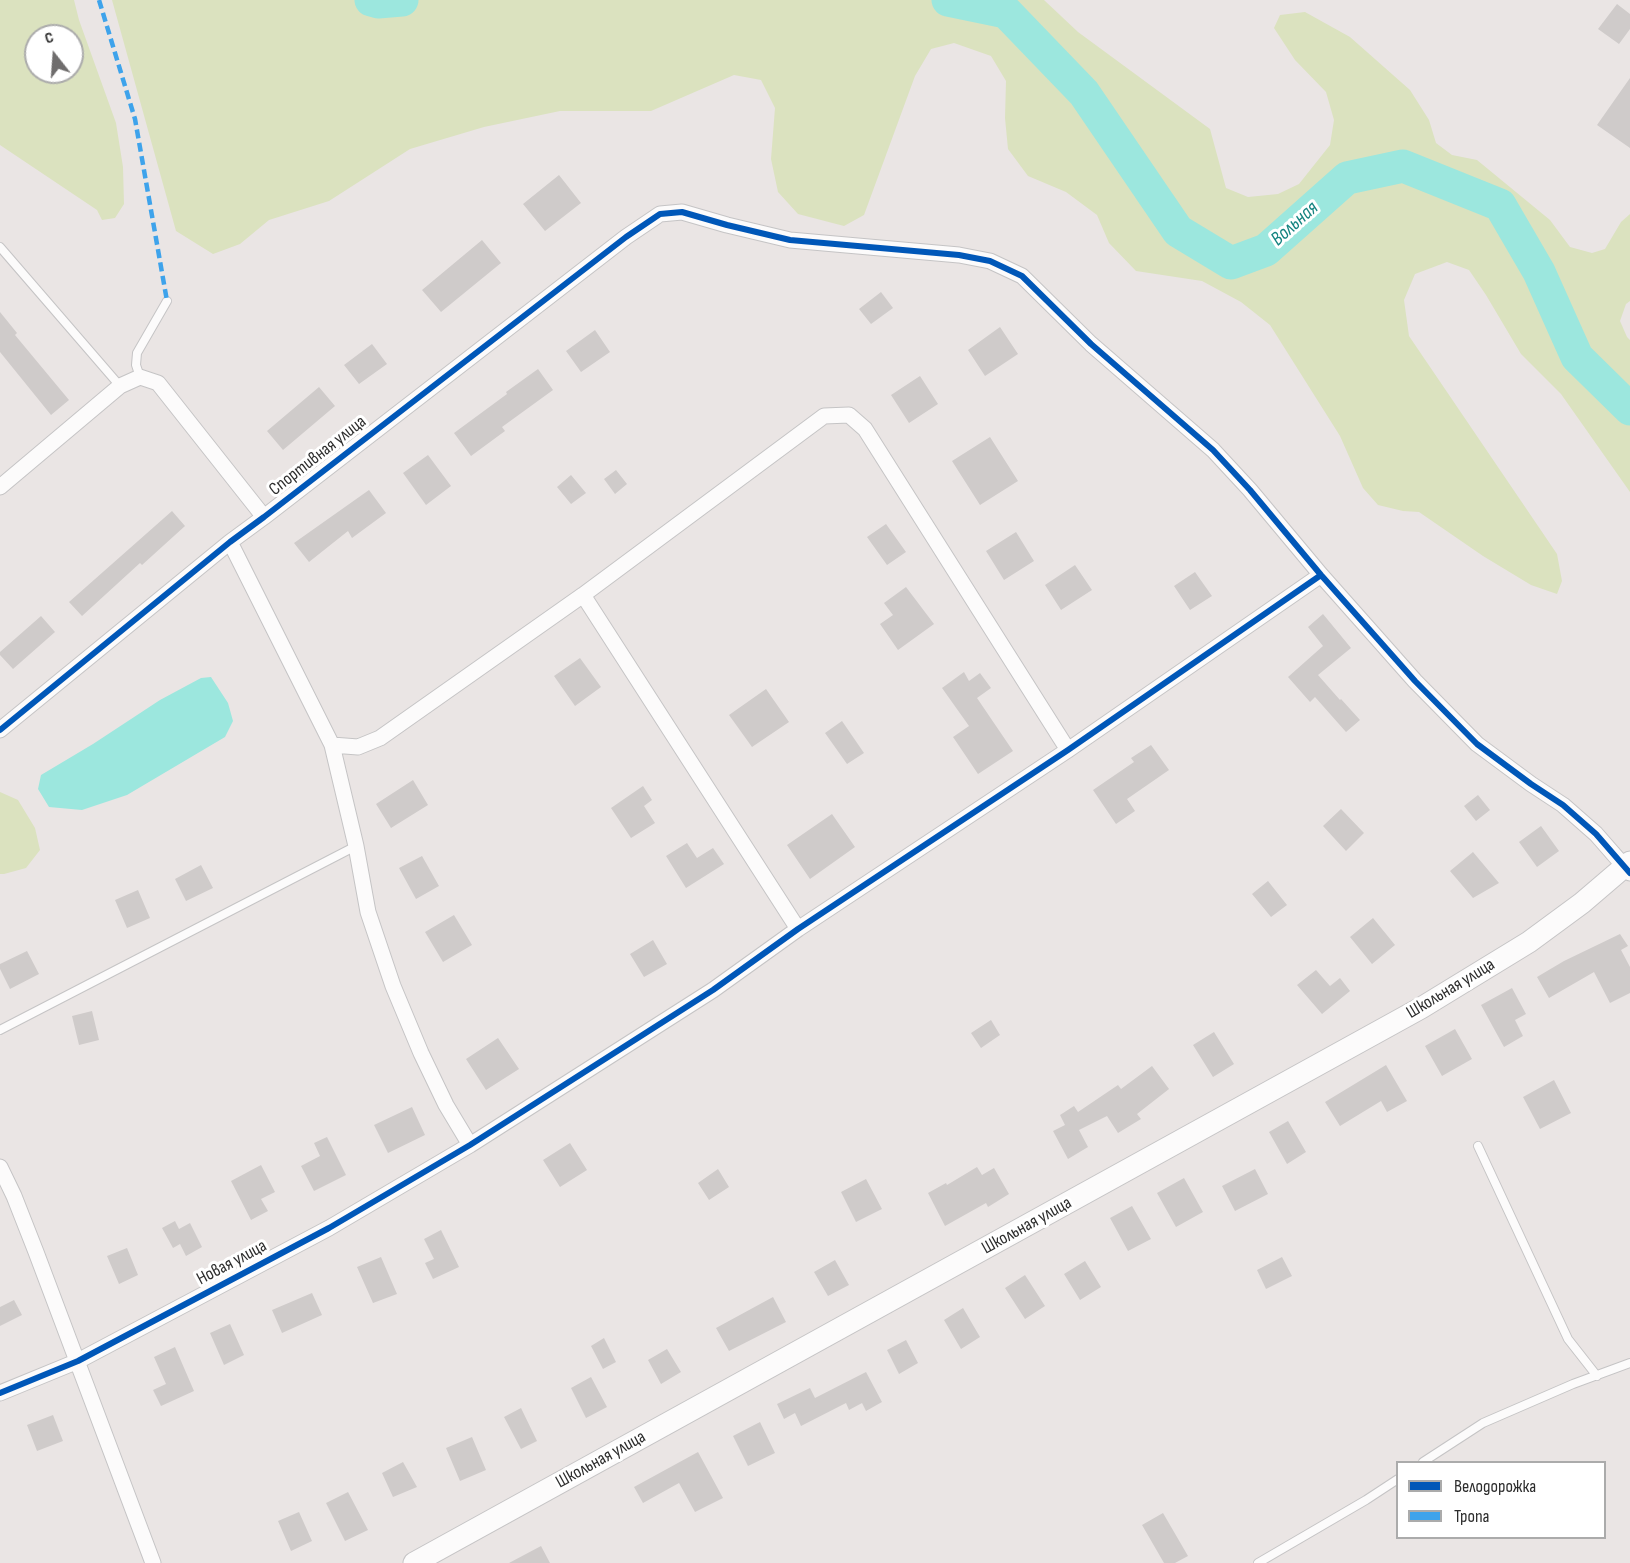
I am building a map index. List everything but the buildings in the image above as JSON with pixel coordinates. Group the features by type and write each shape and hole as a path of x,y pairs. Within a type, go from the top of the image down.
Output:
{"street":[{"name":"Спортивная улица","path":"0,730 230,542 626,237 660,214 682,212 790,240 959,255 990,261 1022,276 1090,344 1213,450 1250,490 1321,575"},
{"path":"0,487 120,386 140,377 158,383 264,517"},
{"path":"332,746 358,747 380,738 583,595 824,416 849,415 865,429 1068,750"},
{"path":"230,542 332,746 356,846 368,912 393,986 446,1105 470,1145"},
{"path":"1321,575 1415,681 1477,744 1563,806 1596,834 1628,867"},
{"name":"Новая улица","path":"0,1393 78,1361 329,1228 470,1145 713,990 798,929 1068,750 1321,575"},
{"path":"583,595 798,929"},
{"name":"Школьная улица","path":"414,1563 1421,1008 1529,942 1628,867"},
{"path":"0,1167 28,1230 153,1563"}],"lane":[{"path":"0,247 120,386"},
{"path":"140,377 136,365 137,353 167,301"},
{"path":"0,1030 356,846"},
{"path":"1478,1146 1568,1340 1597,1376"},
{"path":"1424,1461 1483,1422 1630,1363"},
{"path":"1258,1563 1396,1480"}],"green space":[{"path":"0,0 74,0 80,24 24,24 24,84 84,84 84,34 116,123 123,167 124,204 115,218 102,220 97,210 0,145"},
{"path":"112,0 1044,0 1078,32 1210,129 1226,188 1248,197 1278,194 1299,184 1330,145 1334,120 1326,92 1295,60 1274,28 1280,15 1305,12 1350,37 1410,90 1429,120 1436,143 1452,155 1477,160 1550,220 1570,247 1592,253 1605,249 1621,222 1630,214 1630,301 1626,304 1620,321 1630,340 1630,492 1561,394 1521,354 1469,270 1447,262 1415,274 1404,300 1409,336 1557,554 1562,581 1557,594 1531,585 1483,556 1419,512 1378,505 1363,488 1340,436 1270,325 1241,302 1202,281 1136,271 1109,243 1097,215 1066,192 1028,176 1008,149 1005,118 1006,81 991,56 954,43 931,49 915,76 864,215 844,226 798,214 778,192 771,159 775,108 761,80 734,75 651,111 560,111 484,127 410,149 329,201 269,220 240,244 213,254 176,231"},
{"path":"0,792 18,800 35,828 40,850 26,868 4,874 0,874"}],"water":[{"path":"211,677 228,703 233,721 225,737 127,795 82,810 49,807 38,789 41,775 160,700 201,678"}],"waterway":[{"name":"Вольная","path":"371,0 378,2 402,0"},
{"name":"Вольная","path":"948,0 1006,12 1084,93 1178,231 1231,263 1266,250 1347,178 1403,166 1500,205 1539,272 1577,357 1630,409"}],"marked path":[{"path":"99,0 135,119 167,301"}],"cycle path":[{"path":"0,730 230,542 626,237 660,214 682,212 790,240 959,255 990,261 1022,276 1091,344 1213,450 1415,681 1477,744 1563,805 1596,834 1630,873"},
{"path":"0,1393 78,1361 329,1228 470,1145 713,990 798,929 1068,750 1321,575"}]}
